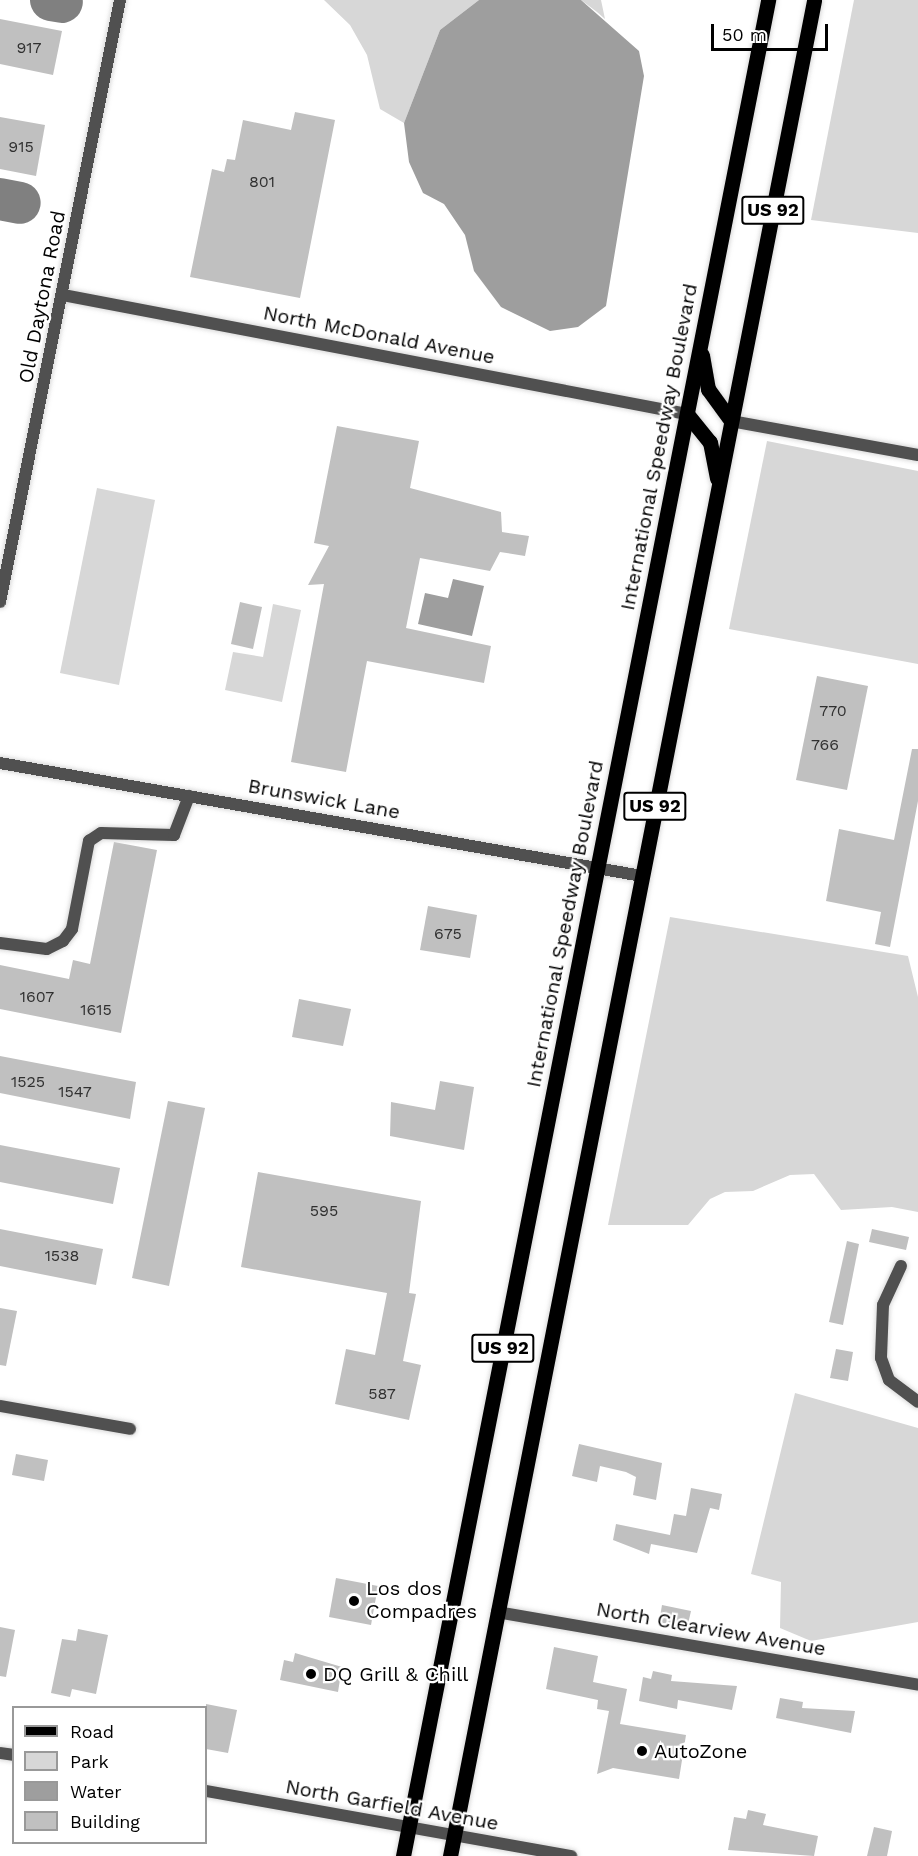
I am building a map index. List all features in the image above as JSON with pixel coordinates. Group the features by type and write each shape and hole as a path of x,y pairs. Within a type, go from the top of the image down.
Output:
{"main road":[{"name":"International Speedway Boulevard","path":"403,1856 768,0"},
{"name":"US 92","path":"450,1856 814,0"},
{"path":"700,346 708,388 731,421"},
{"path":"687,414 710,442 718,487"}],"street":[{"name":"Old Daytona Road","path":"0,602 120,0"},
{"name":"North McDonald Avenue","path":"63,295 687,414"},
{"path":"731,421 918,455"},
{"name":"Brunswick Lane","path":"0,764 597,866 642,876"},
{"path":"0,943 47,949 63,941 72,929 89,841 101,833 174,835 189,795"},
{"path":"901,1266 883,1305 881,1358 889,1380 918,1402"},
{"path":"0,1406 130,1429"},
{"name":"North Clearview Avenue","path":"497,1612 918,1685"},
{"name":"North Garfield Avenue","path":"207,1791 408,1829 571,1856"}],"green space":[{"path":"324,0 479,0 440,30 404,123 380,109 367,55 350,25"},
{"path":"581,0 601,0 605,19 597,12"},
{"path":"854,0 918,0 918,233 811,220"},
{"path":"767,441 918,471 918,664 729,629"},
{"path":"97,488 155,500 119,685 60,673"},
{"path":"273,604 301,610 282,702 225,690 233,652 263,657"},
{"path":"670,917 908,956 918,997 918,1212 892,1207 841,1210 814,1174 790,1175 753,1191 725,1192 710,1199 688,1225 608,1225"},
{"path":"795,1393 918,1428 918,1622 811,1641 780,1628 781,1582 751,1574"}],"water":[{"path":"479,0 581,0 639,51 644,76 606,306 578,327 550,331 501,307 474,271 465,235 444,204 423,193 409,162 404,123 440,30"},
{"path":"453,579 484,586 472,636 418,624 425,593 448,598"}],"building":[{"path":"0,19 62,31 53,75 0,64"},
{"path":"295,112 335,120 300,298 190,277 212,169 224,172 227,159 235,160 243,120 291,130"},
{"path":"0,117 45,125 36,176 0,169"},
{"path":"337,426 419,441 410,488 501,512 502,532 529,536 525,556 500,552 490,571 420,558 406,628 491,646 484,683 367,661 346,772 291,762 324,584 308,585 329,546 314,543"},
{"path":"240,602 262,607 253,649 231,644"},
{"path":"817,676 868,686 847,790 796,780"},
{"path":"912,749 918,749 918,801 890,947 875,944 881,912 826,901 839,829 894,840"},
{"path":"114,842 157,850 121,1033 0,1009 0,965 69,979 73,960 90,964"},
{"path":"428,906 477,915 470,958 420,950"},
{"path":"299,999 351,1009 343,1046 292,1037"},
{"path":"0,1056 136,1082 130,1119 0,1093"},
{"path":"440,1081 474,1087 464,1150 390,1136 391,1102 435,1110"},
{"path":"168,1101 205,1108 169,1286 132,1278"},
{"path":"0,1145 120,1168 113,1204 0,1182"},
{"path":"258,1172 421,1201 409,1293 416,1294 403,1361 421,1365 409,1420 335,1404 346,1349 375,1355 387,1293 241,1267"},
{"path":"0,1229 103,1249 96,1285 0,1266"},
{"path":"872,1229 909,1237 906,1250 869,1242"},
{"path":"847,1241 859,1244 843,1325 829,1322"},
{"path":"0,1308 17,1311 6,1366 0,1365"},
{"path":"836,1349 853,1352 848,1381 830,1378"},
{"path":"579,1444 662,1463 656,1500 633,1495 636,1477 626,1472 600,1466 597,1482 572,1476"},
{"path":"16,1454 48,1460 44,1481 12,1475"},
{"path":"691,1488 722,1494 719,1510 710,1508 697,1553 651,1544 649,1554 613,1540 616,1524 670,1535 674,1514 686,1516"},
{"name":"Los dos Compadres","path":"336,1578 378,1586 371,1625 329,1617"},
{"path":"662,1605 691,1611 688,1624 659,1623"},
{"path":"0,1627 15,1630 6,1677 0,1676"},
{"path":"78,1629 108,1635 96,1694 72,1689 70,1697 51,1693 62,1639 76,1641"},
{"path":"554,1647 598,1656 593,1682 627,1689 620,1724 686,1735 679,1779 613,1768 597,1774 609,1711 597,1709 598,1700 546,1689"},
{"name":"DQ Grill & Chill","path":"295,1653 342,1667 338,1692 280,1680 284,1660 293,1662"},
{"path":"653,1671 672,1675 671,1681 737,1686 732,1710 678,1700 677,1709 639,1701 643,1677 651,1679"},
{"path":"780,1698 803,1702 802,1708 855,1711 851,1733 776,1718"},
{"path":"206,1704 237,1710 228,1753 207,1749"},
{"path":"748,1810 766,1814 763,1825 818,1836 814,1856 728,1850 734,1817 746,1819"},
{"path":"874,1827 892,1831 887,1856 867,1856"}],"taxiway":[{"path":"51,0 62,2"},
{"path":"0,199 20,203"}],"place":[{"name":"Los dos Compadres","path":"354,1601"},
{"name":"DQ Grill & Chill","path":"311,1674"},
{"name":"AutoZone","path":"642,1751"}]}
